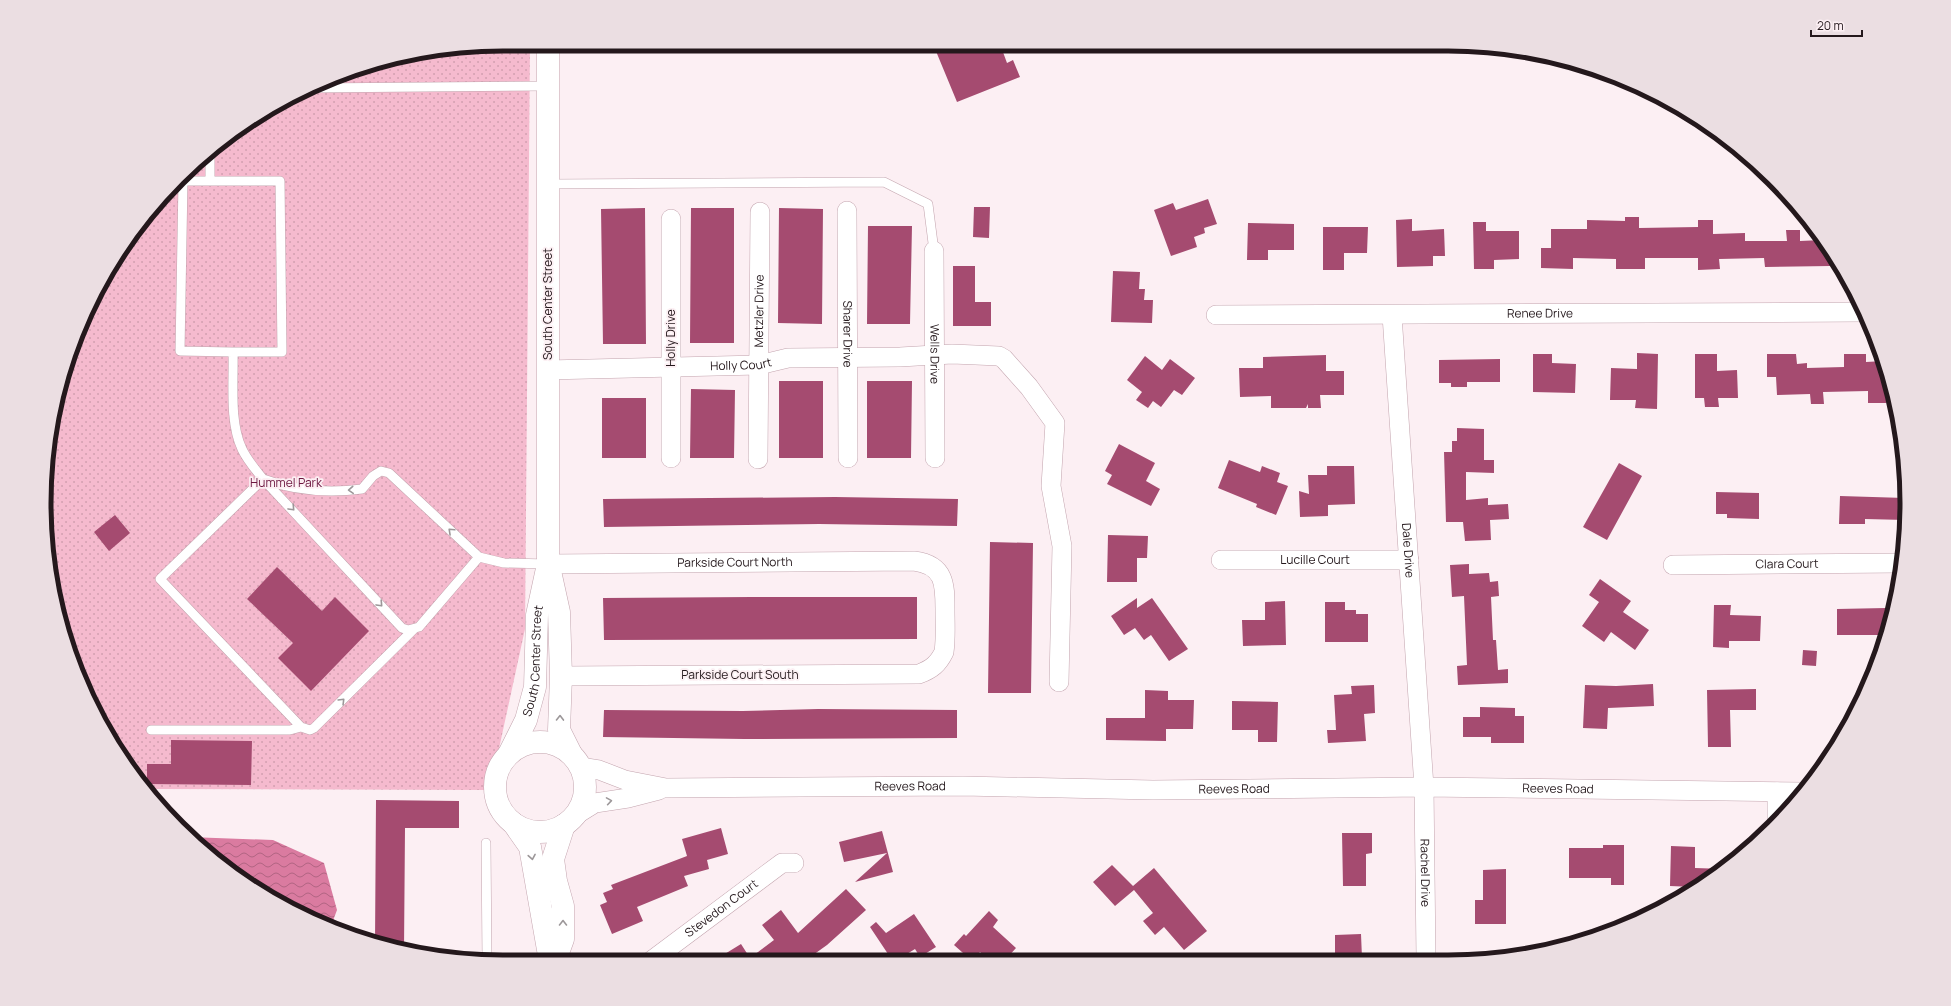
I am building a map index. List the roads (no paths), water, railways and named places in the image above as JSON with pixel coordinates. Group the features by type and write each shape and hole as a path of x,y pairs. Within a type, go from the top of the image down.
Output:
{"main road":[{"name":"South Center Street","path":"509,754 526,720 535,688 537,615 548,564 548,51"},
{"name":"South Center Street","path":"548,564 559,612 561,676 559,730 576,761"},
{"path":"549,955 530,847 514,824 504,814 498,803 495,790 496,777 501,764 509,754 520,746 534,743 547,743 560,747 576,761 584,779 585,792 581,805 569,821 553,859 556,882 563,906 563,939 557,955"},
{"path":"514,824 525,830 539,832 552,831 569,821"}],"street":[{"name":"Sharer Drive","path":"847,211 848,458"},
{"name":"Metzler Drive","path":"758,459 760,212"},
{"name":"Holly Drive","path":"671,219 671,458"},
{"name":"Wells Drive","path":"934,250 935,458"},
{"name":"Renee Drive","path":"1216,315 1857,312"},
{"name":"Dale Drive","path":"1392,315 1424,787"},
{"name":"Holly Court","path":"547,370 759,365 788,358 848,358 935,355 999,356 1004,359 1029,387 1055,423 1051,486 1062,546 1059,682"},
{"name":"Lucille Court","path":"1221,560 1409,560"},
{"name":"Parkside Court North","path":"548,564 923,562 934,568 941,576 945,586 945,643 944,652 939,661 931,669 920,674"},
{"name":"Clara Court","path":"1673,565 1896,563"},
{"name":"Parkside Court South","path":"561,676 920,674"},
{"name":"Reeves Road","path":"576,761 625,780 666,788 963,786 1153,790 1424,787 1795,792"},
{"name":"Rachel Drive","path":"1424,787 1426,955"},
{"name":"Reeves Road","path":"569,821 595,803 628,798 666,788"},
{"path":"1777,792 1777,813"},
{"name":"Stevedon Court","path":"658,955 782,863 794,863"}],"lane":[{"path":"324,88 548,86"},
{"path":"210,159 210,181"},
{"path":"183,183 180,351 282,352 280,181 185,181"},
{"path":"548,184 884,182 928,204 934,250"},
{"path":"233,352 234,417 238,439 242,450 263,480 283,499 402,628 414,629"},
{"path":"263,480 280,486 317,491 333,491 362,489 373,476 382,471 389,473 479,557 504,563 548,564"},
{"path":"263,480 160,579 301,727 310,730 314,728 414,629 419,627 479,557"},
{"path":"151,730 290,730 301,727"},
{"path":"486,843 486,954"}],"water":[{"path":"199,837 273,840 324,863 337,910 333,922 303,908 252,879 228,862"}],"park label":[{"name":"Hummel Park","path":"286,483"}]}
